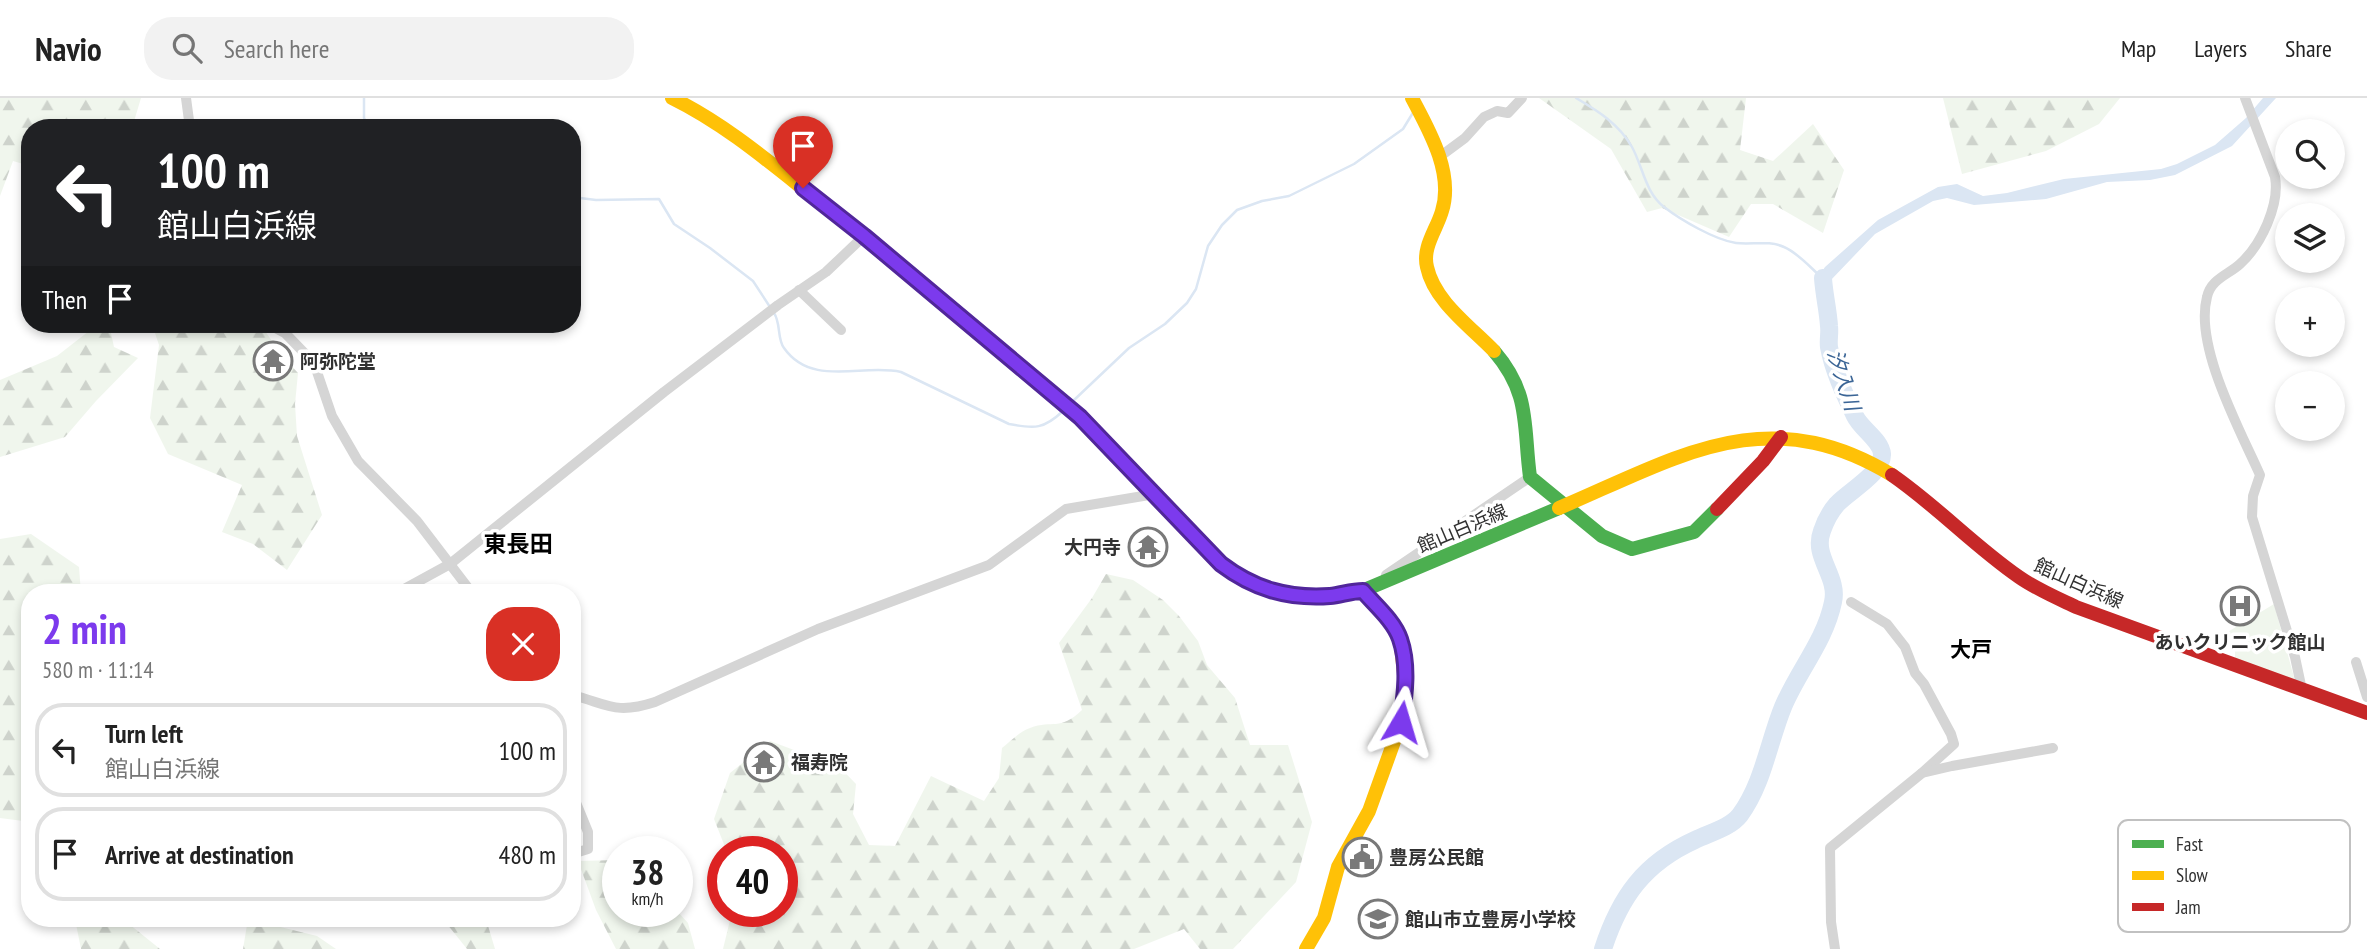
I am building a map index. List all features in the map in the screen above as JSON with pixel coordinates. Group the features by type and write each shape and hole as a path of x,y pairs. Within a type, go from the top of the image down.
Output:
{"main road":[{"name":"館山白浜線","path":"672,98 696,106 864,236 1080,417 1221,564 1254,585 1272,592 1312,597 1363,591 1695,450 1733,439 1803,439 1845,452 1893,475 2002,564 2039,589 2076,607 2367,713"},
{"path":"1412,98 1436,147 1445,190 1444,206 1425,260 1428,272 1465,324 1514,377 1521,396 1530,477 1602,536 1632,549 1694,532 1763,461 1781,437"},
{"path":"1306,949 1324,918 1338,867 1368,811 1401,722 1406,690 1400,638 1363,591"}],"street":[{"path":"186,98 189,119"},
{"path":"1438,158 1465,138 1484,117 1497,111 1508,113 1522,98"},
{"path":"2245,98 2275,177 2273,208 2257,241 2241,263 2213,283 2207,294 2204,322 2218,379 2260,475 2253,496 2252,517 2295,657 2302,690"},
{"path":"413,584 450,564 764,314 826,272 864,236"},
{"path":"799,290 841,330"},
{"path":"285,333 314,363 332,416 358,461 417,521 465,584"},
{"path":"1363,591 1530,477"},
{"path":"581,698 608,708 634,708 654,702 818,629 989,565 1066,509 1155,494"},
{"path":"1835,949 1830,922 1830,848 1954,744 1924,684 1915,673 1905,647 1887,624 1851,602"},
{"path":"2356,662 2367,697"},
{"path":"1922,773 2053,748"},
{"path":"581,815 588,832 589,849 581,851"}],"green space":[{"path":"0,98 141,98 135,119 21,119 21,163 13,161 0,196"},
{"path":"1539,98 1746,98 1740,150 1773,161 1813,124 1844,170 1823,233 1773,204 1751,204 1729,237 1662,208 1647,212 1611,149"},
{"path":"1943,98 2120,98 2099,124 2046,151 1962,174"},
{"path":"86,333 111,333 114,347 138,358 65,437 0,457 0,380 57,356"},
{"path":"155,333 266,333 298,373 295,404 297,436 322,515 287,570 253,544 222,532 242,485 168,454 150,418 159,345"},
{"path":"31,534 79,567 80,584 21,584 21,821 0,818 0,539"},
{"path":"1106,574 1133,580 1163,600 1198,641 1207,665 1235,698 1250,745 1288,745 1312,822 1296,882 1233,949 1200,949 1184,929 1134,949 723,949 728,927 798,927 798,836 721,836 714,819 730,773 770,741 802,753 832,759 856,784 853,814 869,845 895,846 931,776 984,801 999,778 1002,748 1026,730 1062,723 1082,710 1059,643"},
{"path":"2274,604 2295,681 2235,659 2235,646 2226,633"},
{"path":"602,860 602,922 596,910 581,869 581,861"},
{"path":"77,927 133,927 160,949 81,949"},
{"path":"247,927 280,927 317,936 336,949 243,949"},
{"path":"449,927 488,927 495,949 467,949"},
{"path":"605,927 689,927 695,949 616,949"}],"shaded area":[{"path":"2263,98 2276,98 2232,146 2175,175 2150,180 2107,182 2046,199 1974,205 1947,198 1933,201 1875,234 1830,281 1825,302 1820,280 1825,267 1878,220 1938,187 1957,184 1983,196 2064,179 2161,169 2215,145 2246,118"}],"waterway":[{"path":"364,98 364,119"},
{"path":"1576,98 1621,131 1632,147 1653,194 1679,218 1728,241 1784,247 1799,256 1821,277"},
{"path":"1073,401 1129,348 1165,324 1187,303 1196,289 1208,246 1222,225 1237,210 1262,201 1289,196 1354,164 1403,129 1414,111"},
{"path":"581,198 659,199 674,224 753,281 770,307"},
{"name":"汐入川","path":"1603,949 1617,913 1648,871 1677,849 1731,823 1748,803 1783,707 1818,643 1833,602 1832,584 1820,549 1823,528 1837,504 1871,475 1881,461 1881,449 1855,416 1833,365 1823,278"},
{"path":"774,313 784,348 796,360 809,367 839,372 901,372 1018,426 1039,426 1063,411"}],"traffic: fast":[{"path":"1494,351 1506,367 1520,396 1530,477 1602,536 1632,549 1694,532 1717,509"},
{"path":"1119,458 1221,564 1246,580 1272,590 1300,596 1334,596 1362,591 1559,508"}],"traffic: slow":[{"path":"672,98 744,143 934,293 1080,417 1119,458"},
{"path":"1412,98 1438,152 1445,182 1445,197 1427,252 1427,267 1445,302 1494,351"},
{"path":"1559,508 1684,455 1723,444 1763,439 1804,441 1846,453 1892,475"},
{"path":"1306,949 1324,918 1338,867 1369,811 1401,722 1406,690 1400,638 1390,622 1362,591"}],"traffic: jam":[{"path":"1717,509 1763,461 1781,437"},
{"path":"1892,475 2002,565 2047,593 2076,607 2367,713"}],"place":[{"name":"阿弥陀堂","path":"273,361"},
{"name":"大円寺","path":"1148,547"},
{"name":"あいクリニック館山","path":"2240,606"},
{"name":"福寿院","path":"764,762"},
{"name":"豊房公民館","path":"1362,857"},
{"name":"館山市立豊房小学校","path":"1378,919"}],"district":[{"name":"東長田","path":"518,543"},
{"name":"大戸","path":"1971,649"}],"route":[{"path":"803,188 1080,417 1221,564 1239,577 1272,592 1290,595 1333,596 1363,591 1400,638 1406,690 1401,722"}]}
